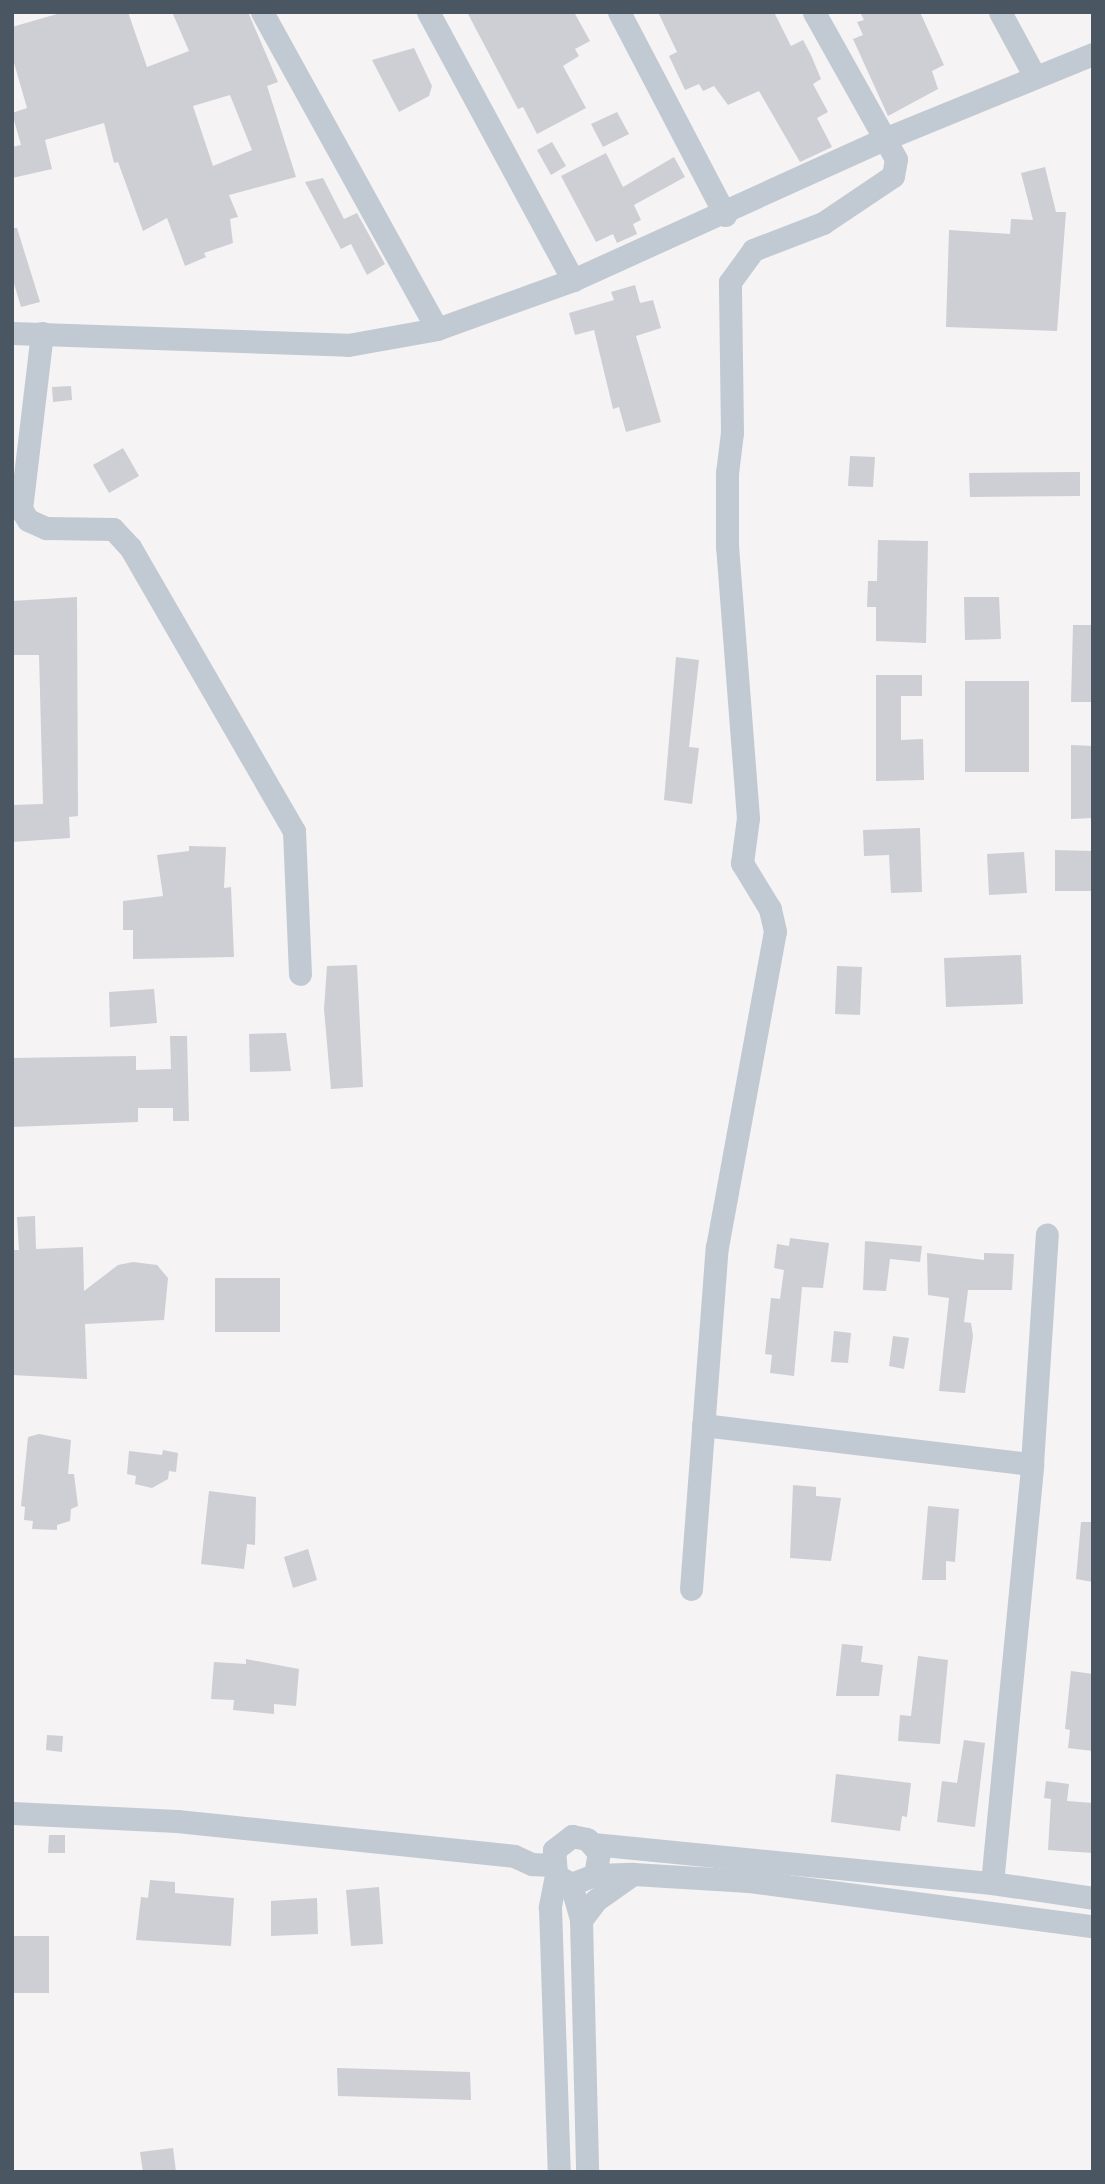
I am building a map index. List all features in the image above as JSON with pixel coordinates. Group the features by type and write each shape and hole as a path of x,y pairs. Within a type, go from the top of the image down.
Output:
{"street":[{"path":"261,12 437,328"},
{"path":"428,12 573,280"},
{"path":"619,12 725,215"},
{"path":"691,1589 717,1247 775,931 770,909 742,863 748,818 727,547 727,473 732,432 730,282 753,250 823,223 893,176 896,159 882,139 814,12"},
{"path":"1000,12 1035,77"},
{"path":"12,333 348,345 437,328 573,280 725,215 882,139 1093,54"},
{"path":"42,333 21,509 28,520 46,528 113,529 137,559 294,831 300,974"},
{"path":"992,1883 1032,1464 1047,1234"},
{"path":"704,1425 1032,1464"},
{"path":"12,1813 177,1821 514,1856 534,1845 559,1867 581,1920 587,2172"},
{"path":"559,2172 550,1907 559,1867 580,1836 593,1843 992,1883 1093,1898"},
{"path":"593,1843 600,1865 595,1875"},
{"path":"559,1867 595,1875 633,1874 749,1881 1093,1926"},
{"path":"581,1920 596,1900 633,1874"}],"building":[{"path":"64,12 128,12 147,67 189,51 172,12 248,12 278,82 267,86 296,177 229,195 238,217 230,219 233,243 204,253 206,257 185,266 167,218 143,231 118,162 114,163 104,123 45,140 52,169 12,178 12,147 21,145 12,113 27,108 12,56 12,27","holes":["230,95 252,150 213,166 193,106"]},
{"path":"467,12 574,12 590,41 575,49 579,56 563,66 586,108 537,134 523,107 518,109"},
{"path":"658,12 774,12 791,46 803,40 811,55 821,79 813,84 828,112 817,118 832,147 800,162 759,91 728,105 714,86 703,91 699,84 685,90 669,56 677,52"},
{"path":"860,12 920,12 944,65 932,71 938,89 888,116 853,39 863,35 857,22 864,20"},
{"path":"414,48 432,86 429,96 399,112 372,60"},
{"path":"617,112 629,134 603,147 591,124"},
{"path":"552,142 566,166 551,175 537,150"},
{"path":"606,153 623,187 674,157 685,177 634,205 641,220 633,224 637,234 617,243 613,234 596,242 561,176"},
{"path":"1045,167 1056,212 1066,212 1057,331 946,327 949,230 1010,234 1011,219 1033,220 1021,173"},
{"path":"323,178 344,219 357,213 385,264 367,275 351,244 341,249 305,182"},
{"path":"12,228 17,228 40,302 21,307 12,277"},
{"path":"635,285 640,303 653,300 661,328 636,336 661,422 626,432 619,407 613,409 594,330 575,335 569,313 614,300 611,292"},
{"path":"71,386 72,400 53,402 52,387"},
{"path":"123,448 139,476 109,493 93,465"},
{"path":"850,456 875,457 873,487 848,486"},
{"path":"1080,472 1080,496 970,497 969,473"},
{"path":"878,540 928,541 926,643 876,641 876,607 867,607 868,581 877,581"},
{"path":"77,597 78,816 69,817 70,838 12,842 12,805 43,804 39,655 12,655 12,601"},
{"path":"964,597 999,597 1001,639 965,640"},
{"path":"1073,625 1093,625 1093,702 1071,702"},
{"path":"676,657 699,660 689,747 699,748 692,804 664,800"},
{"path":"876,675 922,675 922,696 901,696 901,740 923,739 924,780 876,781"},
{"path":"965,681 1029,681 1029,772 965,772"},
{"path":"1071,745 1093,746 1093,818 1071,819"},
{"path":"920,828 922,892 891,893 889,855 864,856 863,830"},
{"path":"189,846 226,847 224,888 231,887 234,957 133,959 133,930 123,930 123,901 163,896 157,855 189,851"},
{"path":"1055,850 1093,851 1093,891 1055,891"},
{"path":"1024,852 1027,893 989,895 987,854"},
{"path":"1021,955 1023,1004 946,1007 944,958"},
{"path":"357,965 363,1087 331,1089 324,1009 327,966"},
{"path":"837,966 862,967 860,1015 835,1014"},
{"path":"154,989 157,1023 110,1027 109,992"},
{"path":"286,1033 291,1071 250,1072 249,1034"},
{"path":"170,1036 187,1036 189,1121 173,1121 173,1108 138,1108 138,1122 12,1127 12,1058 136,1056 136,1070 171,1069"},
{"path":"35,1216 36,1249 83,1247 84,1291 118,1265 133,1262 157,1265 168,1278 164,1320 85,1324 87,1379 12,1375 12,1250 19,1250 17,1217"},
{"path":"790,1238 829,1243 823,1288 802,1287 794,1376 770,1373 772,1355 765,1354 771,1298 780,1299 784,1270 774,1268 777,1244 789,1246"},
{"path":"865,1241 922,1246 920,1262 890,1259 886,1291 863,1290"},
{"path":"927,1253 984,1260 984,1253 1014,1254 1012,1290 968,1290 964,1322 971,1323 973,1336 965,1393 939,1391 949,1298 928,1295"},
{"path":"215,1278 280,1278 280,1332 215,1332"},
{"path":"834,1331 851,1333 848,1363 831,1362"},
{"path":"893,1336 909,1338 904,1369 889,1366"},
{"path":"39,1434 71,1440 68,1474 74,1474 78,1506 71,1509 70,1521 57,1525 57,1530 32,1529 33,1521 24,1520 25,1507 21,1506 28,1437"},
{"path":"163,1450 178,1453 176,1472 169,1471 168,1479 152,1488 135,1484 136,1476 127,1474 129,1451 162,1455"},
{"path":"793,1485 816,1487 816,1496 841,1498 831,1561 790,1558"},
{"path":"209,1491 256,1497 255,1545 247,1544 244,1569 201,1564"},
{"path":"928,1506 959,1509 955,1562 946,1561 946,1580 922,1580"},
{"path":"1081,1522 1093,1522 1093,1582 1076,1579"},
{"path":"308,1549 317,1580 293,1588 284,1557"},
{"path":"842,1644 863,1646 861,1662 883,1665 879,1696 836,1696"},
{"path":"918,1656 948,1660 940,1744 898,1741 900,1715 911,1716"},
{"path":"246,1659 299,1669 296,1706 274,1704 274,1714 233,1710 234,1700 211,1699 214,1662 246,1664"},
{"path":"1071,1671 1093,1674 1093,1751 1068,1748 1070,1730 1065,1729"},
{"path":"47,1735 63,1736 62,1752 46,1750"},
{"path":"964,1740 985,1743 975,1827 937,1822 942,1781 957,1783"},
{"path":"836,1774 911,1783 907,1817 902,1816 900,1831 831,1822"},
{"path":"1046,1781 1069,1784 1067,1801 1093,1803 1093,1853 1048,1850 1051,1799 1044,1798"},
{"path":"49,1835 65,1835 65,1853 48,1853"},
{"path":"150,1880 175,1882 175,1893 234,1898 231,1946 136,1940 141,1897 148,1898"},
{"path":"379,1887 383,1944 351,1946 346,1890"},
{"path":"317,1898 318,1934 271,1936 271,1901"},
{"path":"12,1936 49,1936 49,1993 12,1993"},
{"path":"337,2068 470,2072 471,2100 338,2096"},
{"path":"173,2148 176,2172 143,2172 140,2152"}]}
